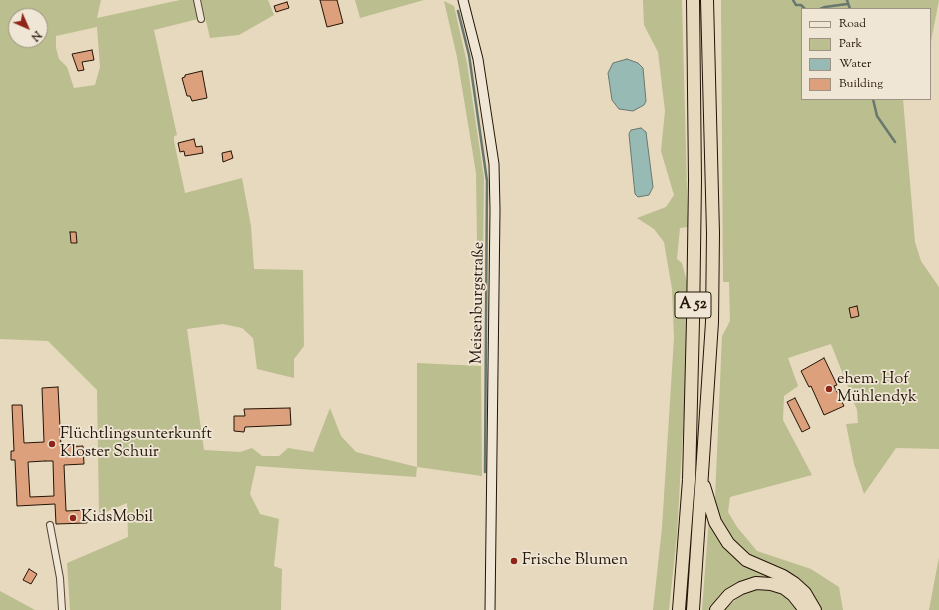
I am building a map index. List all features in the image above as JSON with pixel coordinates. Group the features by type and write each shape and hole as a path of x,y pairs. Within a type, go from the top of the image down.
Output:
{"highway":[{"name":"A 52","path":"679,610 689,480 693,321 695,180 693,0"},
{"name":"A 52","path":"692,610 712,322 713,233 707,0"},
{"path":"702,481 715,522 728,543 746,560 783,576 794,584 805,593 815,610"},
{"path":"716,610 729,596 741,588 756,583 771,584 784,588 793,595 805,610"}],"main road":[{"name":"Meisenburgstraße","path":"463,0 478,59 494,164 495,210 490,610"}],"street":[{"path":"197,0 201,19"},
{"path":"50,525 60,578 62,610"}],"green space":[{"path":"0,0 101,0 97,18 180,0 194,0 198,19 154,30 177,135 174,136 174,141 185,193 242,178 251,226 254,269 303,270 304,346 294,359 294,378 257,369 253,338 242,328 223,324 187,329 204,450 240,452 252,448 262,456 279,456 288,448 313,452 330,408 341,436 356,452 417,467 416,477 256,466 250,494 260,514 279,519 274,566 282,569 281,610 70,610 67,563 128,537 127,503 99,515 97,390 48,341 0,339","holes":["97,27 100,67 95,85 74,88 67,67 59,59 56,48 56,36"]},
{"path":"201,0 268,0 274,15 239,35 210,38"},
{"path":"355,0 424,0 360,18"},
{"path":"643,0 682,0 688,227 680,228 677,259 682,263 687,282 686,378 677,535 669,610 653,610 662,528 674,338 672,289 664,242 654,229 637,218 666,207 674,195 661,151 665,111 658,52 644,25"},
{"path":"721,0 939,0 931,42 931,8 801,8 801,100 903,100 915,242 921,261 939,287 939,449 896,448 864,494 854,464 846,424 858,423 857,410 831,344 788,358 798,386 784,396 783,420 812,475 730,497 728,512 737,527 757,551 811,569 839,587 843,610 821,610 811,590 797,576 750,557 729,538 718,519 715,498 722,336 730,321 729,282 723,282"},
{"path":"444,1 454,6 467,63 484,178 483,267 474,267 477,241 476,173 457,57"},
{"path":"417,363 481,366 482,476 417,467"},
{"path":"709,517 718,538 731,555 749,567 771,578 753,579 720,597 709,610 702,610"},
{"path":"939,557 939,610 929,610"},
{"path":"763,588 785,596 796,610 724,610 743,593"},
{"path":"0,591 35,610 0,610"}],"water":[{"path":"627,59 638,63 643,68 646,101 644,105 633,111 619,109 612,100 608,73 613,63"},
{"path":"641,128 646,132 653,187 649,195 638,197 635,194 629,134 631,130"}],"building":[{"path":"320,0 337,0 343,23 327,27"},
{"path":"287,2 289,8 276,12 274,6"},
{"path":"92,50 94,60 82,62 84,70 78,71 72,54"},
{"path":"202,71 207,98 192,101 190,96 187,96 182,78 185,77 185,75"},
{"path":"194,139 196,147 202,146 203,153 185,156 184,151 180,152 178,143"},
{"path":"231,151 233,158 223,162 222,153"},
{"path":"70,232 76,232 77,243 71,243"},
{"path":"857,306 859,316 851,318 849,308"},
{"name":"ehem. Hof Mühlendyk","path":"824,358 837,385 834,386 844,406 824,415 811,386 809,387 801,371"},
{"path":"58,387 61,447 83,446 84,464 64,465 66,511 86,510 87,523 56,524 55,504 17,506 15,460 11,460 11,451 14,451 12,405 22,405 24,443 44,442 42,388","holes":["53,461 54,496 30,497 28,462"]},
{"path":"795,398 810,428 802,432 787,402"},
{"path":"290,408 291,425 245,427 244,432 234,431 234,416 245,416 244,409"},
{"path":"29,569 37,574 31,584 23,580"}],"waterway":[{"path":"793,0 796,5 801,5 804,8"},
{"path":"847,0 850,8"},
{"path":"822,8 847,4"},
{"path":"458,11 469,55 487,181 485,472"},
{"path":"873,100 877,116 895,142"}],"place":[{"name":"ehem. Hof Mühlendyk","path":"829,389"},
{"name":"Flüchtlingsunterkunft Kloster Schuir","path":"52,444"},
{"name":"KidsMobil","path":"73,518"},
{"name":"Frische Blumen","path":"514,561"}]}
